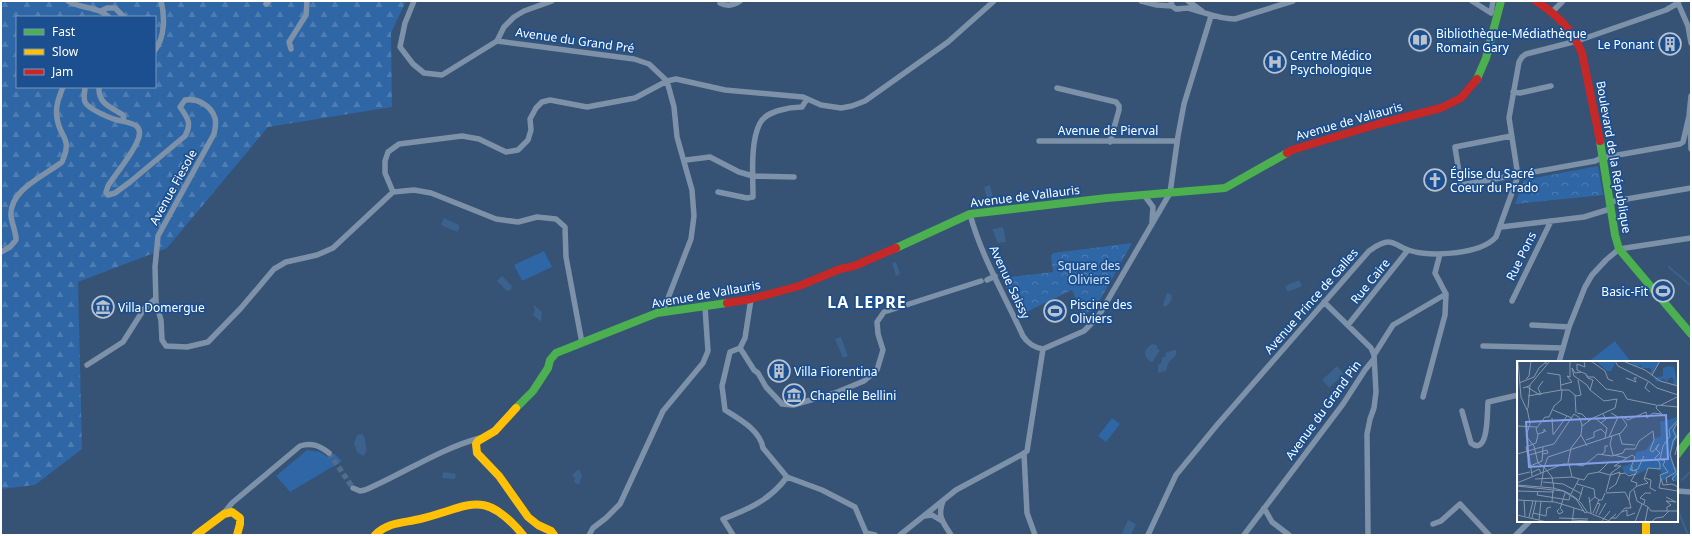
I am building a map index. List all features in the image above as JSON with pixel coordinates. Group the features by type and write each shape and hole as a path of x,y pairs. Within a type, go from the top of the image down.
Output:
{"main road":[{"name":"Avenue de Vallauris","path":"482,438 495,430 533,391 548,368 550,360 556,353 663,311 705,307 751,299 799,286 840,269 865,262 970,214 1101,198 1225,188 1292,150 1378,124 1426,113 1453,103 1469,90 1483,69 1501,1"},
{"name":"Boulevard de la République","path":"1536,1 1552,12 1570,28 1577,41 1584,60 1619,249 1691,334"},
{"path":"1678,454 1691,436"},
{"path":"482,438 476,444 477,453 499,476 528,517 538,525 546,527 554,535"},
{"path":"375,535 383,527 391,524 428,517 466,504 478,504 488,506 503,513 523,535"},
{"path":"196,535 224,514 232,512 239,515 241,522 236,535"},
{"path":"1646,522 1646,535"}],"street":[{"path":"68,1 80,7 101,11 108,16"},
{"path":"156,49 162,35 164,17 161,1"},
{"path":"291,49 289,42 306,15 307,1"},
{"path":"414,1 405,23 400,47 413,64 424,73 442,74 497,41 504,27 514,18 524,12 552,1"},
{"path":"720,3 725,6 732,5 740,1"},
{"path":"582,343 566,258 565,227 556,218 537,216 518,222 496,218 431,193 414,190 393,192 385,173 385,161 388,152 399,144 462,136 479,139 506,152 518,150 528,140 531,130 530,119 536,108 542,102 556,100 587,107 635,98 667,81 676,79 725,90 807,99 821,105 841,108 852,106 865,101 948,42 994,1"},
{"path":"1141,1 1157,5 1172,3 1176,9 1183,8 1211,16 1235,19 1293,1"},
{"path":"1183,8 1187,1 1211,16"},
{"path":"1472,1 1491,13 1493,1"},
{"path":"1552,12 1563,1"},
{"path":"1518,176 1509,118 1519,62 1522,57 1526,54 1577,41 1666,10 1679,2 1688,26 1691,43"},
{"path":"101,11 107,8 115,8 123,16"},
{"path":"1035,535 1026,505 1024,454 1028,447 1043,349 1084,331 1090,326 1100,312 1170,193 1184,104 1211,16"},
{"name":"Avenue du Grand Pré","path":"497,41 634,58 649,64 667,81"},
{"path":"663,311 691,239 694,216 692,190 677,137 674,107 667,81"},
{"path":"1513,92 1520,93 1551,86"},
{"path":"1,252 10,247 16,240 11,207 19,195 27,186 62,162 67,143 59,126 56,107 63,88"},
{"path":"85,88 85,102 89,107 118,120 124,121 123,115 106,106 101,100 98,95 99,88"},
{"path":"1057,88 1116,102 1119,106 1110,142"},
{"path":"1511,136 1455,147 1461,185 1518,176 1595,161 1601,158 1680,144 1683,142 1689,116 1691,96"},
{"name":"Avenue Fiesole","path":"124,121 131,122 136,126 139,131 138,141 108,186 106,192 108,195 115,193 130,182 185,136 189,128 189,120 180,107 185,100 192,99 205,104 215,119 214,134 158,236 155,267 156,299 161,320 162,340 166,346 187,346 208,342 241,308 274,269 286,262 317,255 333,248 393,192"},
{"path":"718,192 747,198 753,197 754,145 760,123 768,116 802,107 807,99"},
{"path":"1689,116 1691,149"},
{"name":"Avenue de Pierval","path":"1039,141 1177,141"},
{"path":"686,160 710,157 739,172 753,176 794,177"},
{"name":"Avenue Prince de Galles","path":"1148,535 1162,508 1176,475 1365,254 1388,242 1397,244 1408,250 1440,254 1463,251 1489,244 1496,237 1518,176"},
{"path":"1500,227 1584,217 1610,206 1691,188"},
{"path":"1144,195 1153,207 1152,224"},
{"name":"Avenue Saissy","path":"970,214 975,231 1026,341 1034,348 1043,349"},
{"name":"Rue Pons","path":"1512,301 1551,221"},
{"path":"1559,361 1562,348 1578,301 1588,281 1599,267 1619,249 1691,238"},
{"name":"Rue Caire","path":"1348,325 1408,250"},
{"path":"1423,397 1445,315 1446,294 1435,273 1440,254"},
{"path":"987,280 995,276"},
{"path":"740,348 766,387 782,404 793,405 842,390 864,381 877,370 883,350 878,334 877,322 884,312 981,281"},
{"path":"1368,535 1368,434 1376,392 1374,358 1393,325 1446,294"},
{"path":"87,365 122,342 144,309 156,299"},
{"path":"751,299 745,338 740,348 730,352 722,386 725,410 750,427 762,444 763,448 787,477 822,490 855,507 866,534 875,535"},
{"name":"Avenue du Grand Pin","path":"1244,535 1344,404 1374,358 1371,348 1324,302"},
{"path":"589,535 592,528 606,518 620,504 663,411 703,363 708,351 705,307"},
{"path":"1532,325 1569,327"},
{"path":"1483,346 1562,348"},
{"path":"1462,411 1471,442 1474,445 1482,444 1485,438 1488,402 1517,395"},
{"path":"353,488 360,491 365,490 438,455 468,442 482,438"},
{"path":"224,514 232,503 300,446 306,444 318,446 329,453"},
{"path":"900,535 944,499 968,483 1024,454"},
{"path":"733,535 723,519 754,507 781,486 787,477"},
{"path":"1678,491 1691,492"},
{"path":"944,499 940,510 943,522 951,535"},
{"path":"1433,524 1441,521 1460,504 1489,535"},
{"path":"1264,508 1272,522 1289,535"},
{"path":"924,516 932,515 943,522"},
{"path":"1516,535 1529,522"}],"green space":[{"path":"1,1 406,1 391,33 392,107 268,127 167,248 78,282 82,449 35,485 1,489"},
{"path":"1448,31 1459,34 1457,40 1452,41 1444,38"},
{"path":"1598,166 1603,195 1515,204 1524,180"},
{"name":"Square des Oliviers","path":"1132,243 1095,309 1083,315 1072,290 1020,315 1002,278 1053,272 1051,256 1053,253"},
{"path":"544,251 552,267 522,281 514,265"},
{"path":"1615,341 1630,361 1589,361"},
{"path":"1112,418 1120,424 1106,442 1098,436"},
{"path":"307,450 320,452 328,457 335,454 342,461 290,492 276,476"}],"shaded area":[{"path":"990,185 993,197 987,198 984,187"},
{"path":"444,218 459,225 457,232 441,225"},
{"path":"1003,227 1006,242 998,243 992,229"},
{"path":"896,262 900,274 896,276 892,263"},
{"path":"502,276 512,286 511,290 507,291 497,281"},
{"path":"1299,280 1302,286 1288,292 1285,286"},
{"path":"1167,293 1171,294 1172,299 1168,305 1164,307 1163,304"},
{"path":"534,305 542,312 541,322 533,315 535,309 533,307"},
{"path":"841,337 848,356 843,358 835,339"},
{"path":"1152,344 1157,345 1157,349 1160,350 1152,363 1145,355 1145,351"},
{"path":"1176,350 1176,355 1169,362 1166,371 1158,373 1158,365 1162,362 1162,358 1166,356 1165,353"},
{"path":"1337,366 1344,374 1329,388 1322,380"},
{"path":"362,434 365,438 366,448 366,452 363,456 357,452 354,443 357,435"},
{"path":"579,469 582,476 579,485 574,482 575,478 572,475"},
{"path":"443,472 456,474 455,479 442,478"},
{"path":"1128,520 1136,524 1131,535 1121,535"}],"waterway":[{"path":"1669,267 1691,286"},
{"path":"1682,480 1691,471"},
{"path":"1678,510 1688,535"}],"tunnel":[{"path":"329,453 353,488"}],"traffic: fast":[{"path":"1477,79 1486,58 1501,1"},
{"path":"1600,141 1615,235 1619,249 1691,334"},
{"path":"896,248 970,214 1107,198 1225,188 1287,153"},
{"path":"516,408 533,391 548,368 550,360 556,353 657,313 727,303"},
{"path":"1678,454 1691,436"}],"traffic: slow":[{"path":"516,408 495,431 478,441 476,444 477,453 499,476 528,517 538,525 551,531 554,535"},
{"path":"375,535 390,525 420,519 475,504 486,506 497,511 509,520 523,535"},
{"path":"196,535 224,514 232,512 240,518 237,535"},
{"path":"1646,522 1646,535"}],"traffic: jam":[{"path":"1536,1 1563,23 1578,44 1582,53 1600,141"},
{"path":"1287,153 1292,150 1378,124 1441,108 1461,98 1477,79"},
{"path":"727,303 751,299 799,286 840,269 854,266 896,248"}],"place":[{"name":"Bibliothèque-Médiathèque Romain Gary","path":"1420,40"},
{"name":"Le Ponant","path":"1670,44"},
{"name":"Centre Médico Psychologique","path":"1275,62"},
{"name":"Église du Sacré Coeur du Prado","path":"1435,180"},
{"name":"Basic-Fit","path":"1663,291"},
{"name":"Villa Domergue","path":"103,307"},
{"name":"Piscine des Oliviers","path":"1055,311"},
{"name":"Villa Fiorentina","path":"779,371"},
{"name":"Chapelle Bellini","path":"794,395"}],"district":[{"name":"LA LEPRE","path":"867,302"}]}
